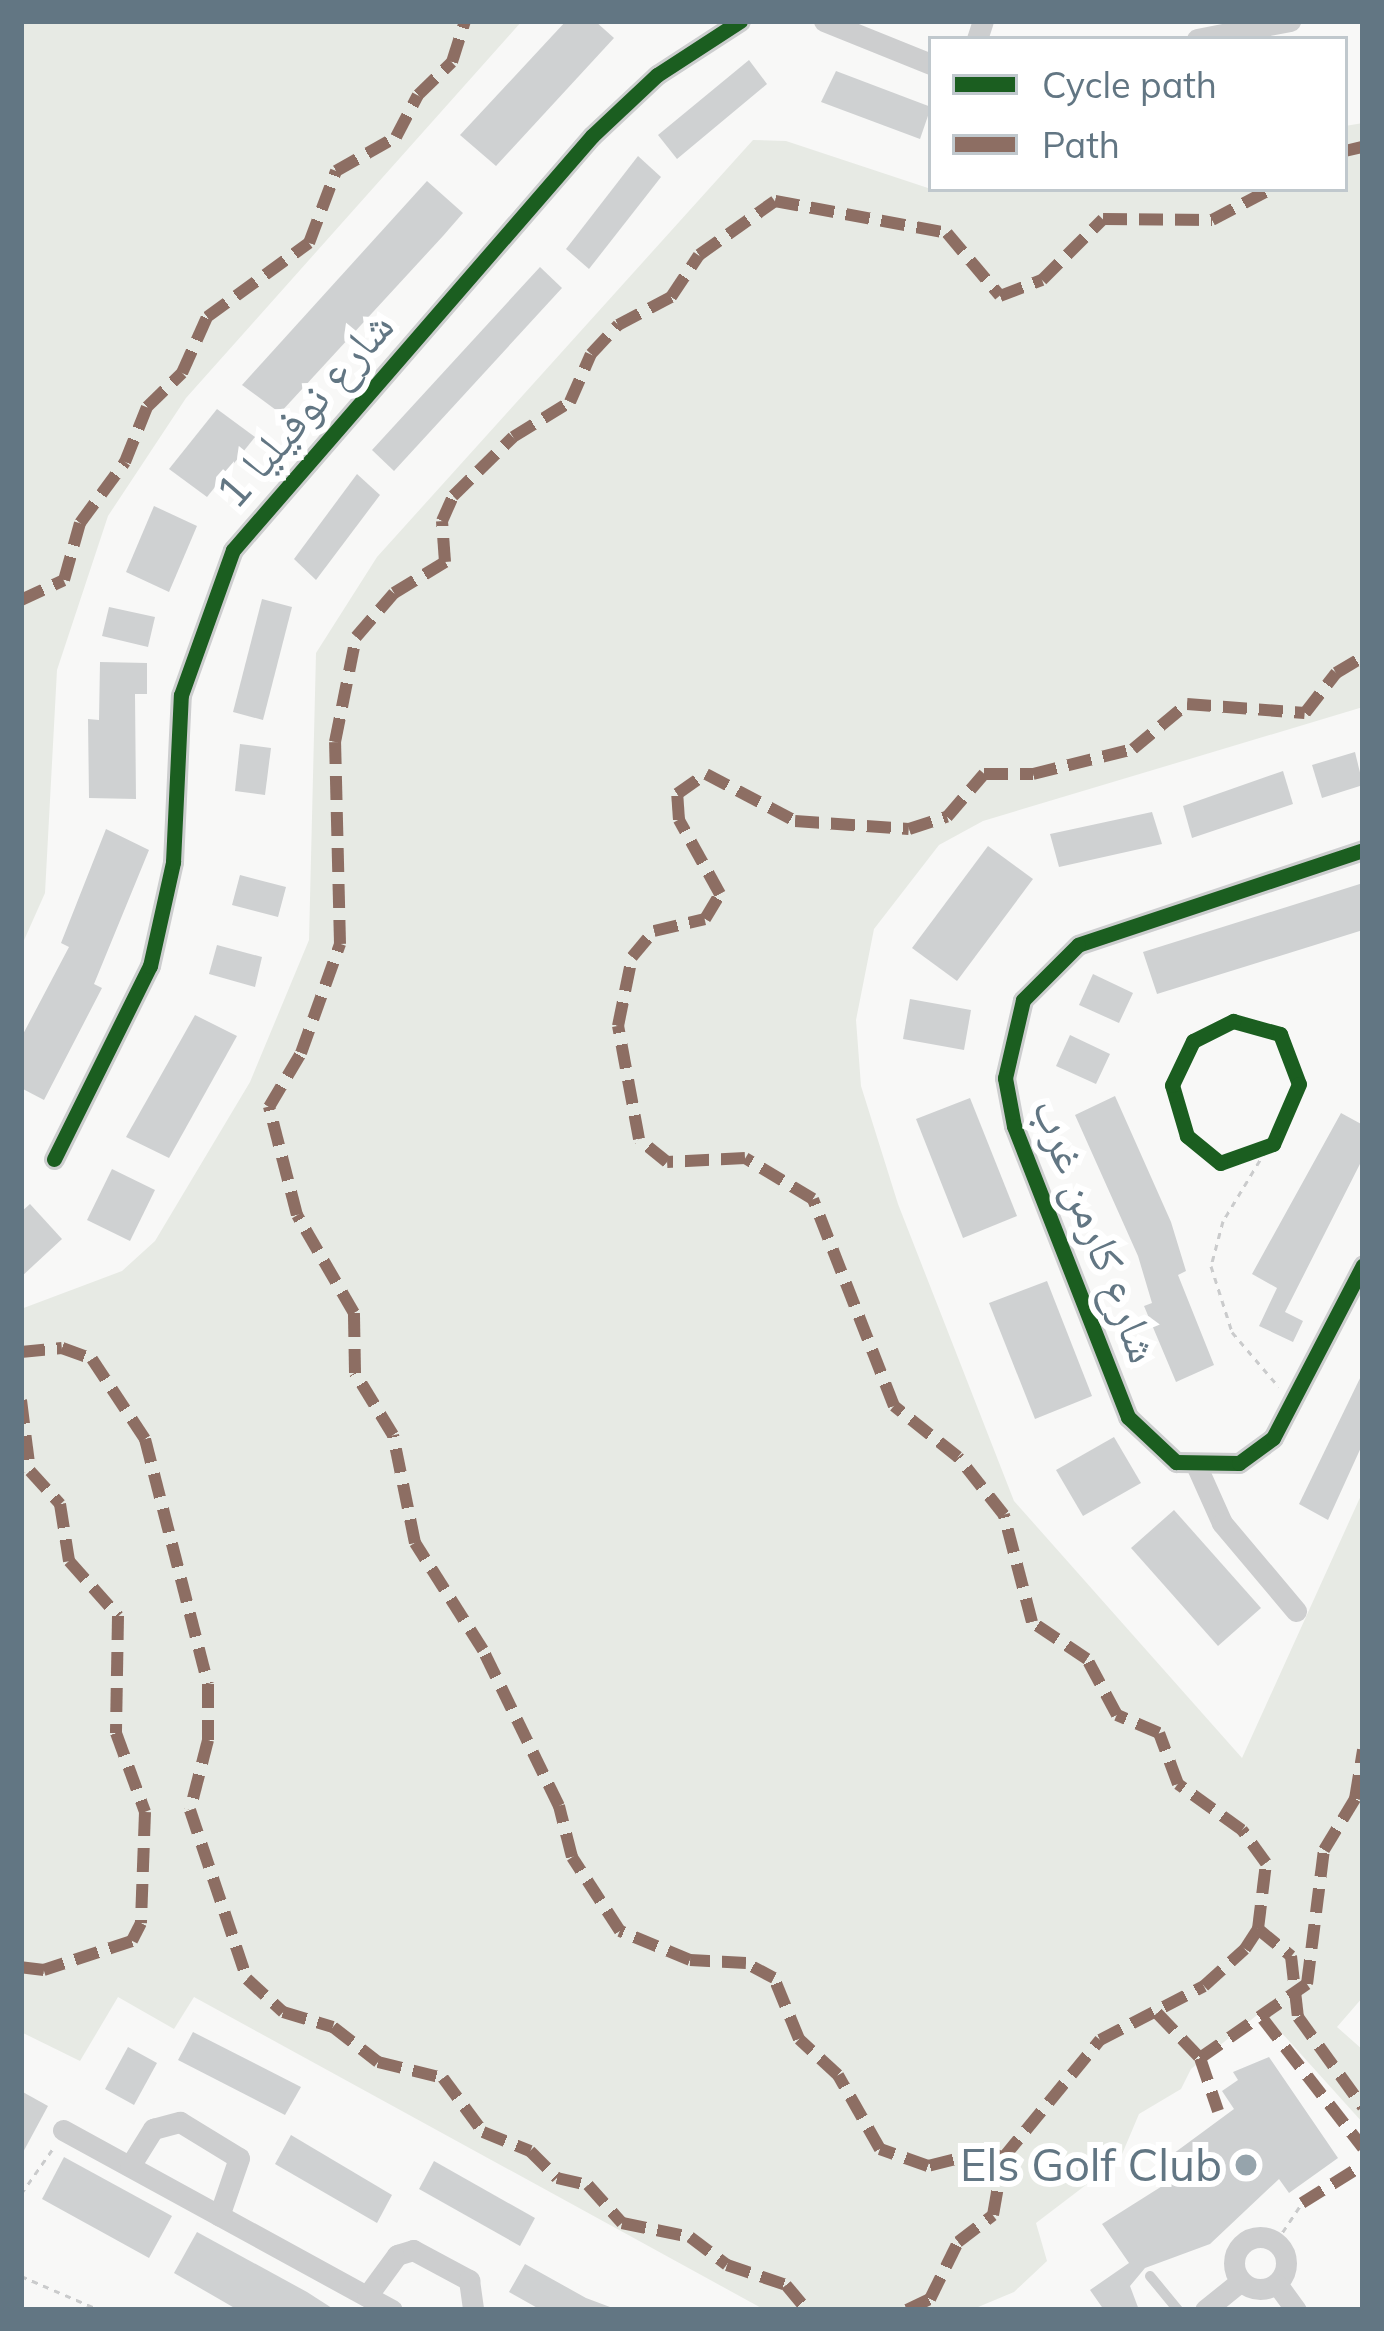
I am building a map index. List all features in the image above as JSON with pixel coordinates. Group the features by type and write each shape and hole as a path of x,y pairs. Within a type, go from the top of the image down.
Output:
{"street":[{"name":"شارع نوفيليا 1","path":"54,1159 150,966 173,862 181,695 233,550 592,136 657,75 740,21"},
{"path":"824,21 928,63"},
{"path":"1212,36 1290,21"},
{"name":"شارع كارمن غرب","path":"1197,1467 1156,1451 1128,1417 1008,1105 1012,1024 1039,977 1101,932 1363,850"},
{"path":"1296,1611 1286,1584 1222,1523 1197,1467 1258,1453 1294,1400 1363,1265"},
{"path":"130,2166 153,2128 180,2122 239,2158 219,2216"},
{"path":"63,2130 392,2310"},
{"path":"1276,2242 1287,2265 1277,2284 1258,2290 1241,2281 1234,2261 1243,2243 1276,2242"},
{"path":"368,2296 397,2254 413,2250 469,2280 473,2310"},
{"path":"1204,2310 1241,2281"},
{"path":"1277,2284 1296,2310"}],"lane":[{"path":"1150,2276 1178,2310"}],"path":[{"path":"1282,1134 1266,1150 1217,1235 1212,1283 1247,1355 1294,1400"},
{"path":"1230,1164 1266,1150"},
{"path":"21,2194 63,2130"},
{"path":"1276,2242 1302,2203"},
{"path":"21,2276 100,2310"}],"shaded area":[{"path":"21,21 522,21 186,398 108,516 57,670 45,893 21,947"},
{"path":"1363,123 1363,707 983,821 939,845 874,929 856,1020 861,1086 898,1204 1014,1501 1242,1758 1363,1491 1363,1997 1337,2027 1363,2050 1363,2123 1262,2011 1191,2069 1181,2089 1139,2114 1120,2159 1036,2223 1047,2261 1014,2292 971,2310 765,2310 194,1997 174,2029 118,1997 80,2061 21,2032 21,1309 122,1271 155,1241 250,1082 309,940 316,653 377,557 753,140 786,141 928,188 928,192 1348,192 1348,126"}],"building":[{"path":"566,21 595,21 614,38 496,166 460,135"},
{"path":"749,60 767,84 677,159 658,135"},
{"path":"836,71 928,106 928,116 920,139 821,102"},
{"path":"638,156 661,177 589,269 566,249"},
{"path":"427,181 463,213 443,236 280,413 242,385"},
{"path":"540,267 562,288 394,471 372,450"},
{"path":"217,409 255,437 207,497 169,469"},
{"path":"357,474 380,495 316,580 294,559"},
{"path":"154,506 197,526 169,592 126,572"},
{"path":"262,599 292,607 263,720 233,712"},
{"path":"109,607 155,617 148,647 102,636"},
{"path":"100,662 147,663 147,694 135,694 136,799 89,798 88,719 99,720"},
{"path":"240,744 271,748 265,795 235,791"},
{"path":"1355,752 1363,785 1322,798 1312,765"},
{"path":"1283,771 1293,804 1192,838 1183,806"},
{"path":"1152,812 1162,844 1059,867 1050,834"},
{"path":"106,829 149,850 94,984 102,988 44,1100 21,1088 21,1038 69,947 61,943"},
{"path":"988,846 1033,879 957,981 912,948"},
{"path":"240,875 286,887 278,917 232,905"},
{"path":"1363,883 1363,930 1157,994 1143,952"},
{"path":"217,945 262,957 255,987 209,974"},
{"path":"1093,974 1133,993 1119,1023 1079,1005"},
{"path":"910,999 971,1010 964,1050 903,1039"},
{"path":"195,1015 237,1036 169,1158 126,1137"},
{"path":"1070,1035 1110,1054 1096,1084 1056,1066"},
{"path":"1115,1096 1171,1222 1186,1271 1178,1275 1214,1365 1176,1382 1144,1306 1152,1303 1138,1256 1075,1115"},
{"path":"970,1098 1017,1216 963,1238 916,1119"},
{"path":"1341,1113 1363,1125 1363,1158 1285,1312 1303,1321 1293,1342 1259,1326 1277,1288 1252,1274"},
{"path":"112,1169 155,1190 130,1241 87,1220"},
{"path":"30,1204 62,1239 21,1277 21,1212"},
{"path":"1047,1281 1092,1396 1035,1419 989,1303"},
{"path":"1363,1372 1363,1443 1328,1520 1299,1504"},
{"path":"1114,1437 1141,1483 1083,1516 1056,1470"},
{"path":"1174,1510 1261,1608 1218,1646 1131,1548"},
{"path":"193,2032 301,2087 285,2115 178,2060"},
{"path":"128,2047 157,2063 134,2105 105,2089"},
{"name":"Els Golf Club","path":"1269,2057 1338,2158 1289,2193 1279,2179 1210,2244 1145,2268 1130,2286 1139,2310 1104,2310 1090,2290 1129,2263 1102,2224 1167,2183 1162,2162 1234,2109 1222,2091 1238,2080 1233,2072"},
{"path":"21,2091 48,2106 21,2156"},
{"path":"291,2135 392,2195 377,2223 275,2164"},
{"path":"64,2157 172,2216 149,2258 42,2199"},
{"path":"434,2161 535,2218 520,2246 419,2189"},
{"path":"197,2232 335,2310 238,2310 174,2273"},
{"path":"525,2264 618,2310 541,2310 509,2292"}],"marked path":[{"path":"21,600 64,580 80,523 125,462 147,407 182,373 207,317 309,243 336,171 396,137 418,95 452,62 465,21"},
{"path":"1348,150 1363,147"},
{"path":"1003,2158 988,2151 928,2166 880,2149 838,2075 799,2039 774,1978 746,1963 690,1960 620,1931 572,1857 559,1806 483,1650 415,1543 393,1435 355,1373 354,1313 297,1215 269,1107 301,1053 340,944 335,742 356,637 394,593 445,562 442,521 453,496 513,437 570,402 591,354 618,325 671,297 699,255 775,201 947,233 1000,296 1042,280 1103,219 1212,220 1265,192"},
{"path":"907,2310 930,2299 958,2242 993,2215 1003,2158 1100,2040 1204,1986 1245,1949 1258,1929 1266,1863 1242,1830 1178,1784 1159,1733 1117,1715 1087,1659 1032,1622 1004,1515 958,1457 894,1406 813,1199 745,1158 667,1162 639,1139 618,1026 632,957 654,931 705,919 720,894 679,820 677,794 706,774 795,821 909,829 947,817 984,774 1033,774 1133,749 1187,704 1305,713 1336,673 1363,657"},
{"path":"21,1352 62,1348 92,1359 145,1439 208,1684 208,1740 190,1810 247,1979 283,2012 333,2027 378,2062 443,2078 483,2132 530,2151 557,2178 588,2185 622,2223 690,2237 727,2265 786,2285 807,2310"},
{"path":"21,1400 30,1471 60,1504 69,1561 118,1616 116,1733 145,1812 141,1923 132,1941 44,1970 21,1967"},
{"path":"1200,2058 1307,1984 1324,1850 1355,1799 1363,1750"},
{"path":"1258,1929 1291,1956 1298,2017 1363,2107"},
{"path":"1157,2013 1200,2058 1218,2111"},
{"path":"1263,2019 1363,2148"},
{"path":"1302,2203 1363,2165"}],"cycle path":[{"path":"54,1159 150,966 173,862 181,695 233,550 592,136 657,75 740,21"},
{"path":"1363,850 1078,945 1023,1000 1005,1078 1014,1126 1128,1417 1176,1462 1239,1463 1273,1438 1363,1265"},
{"path":"1233,1021 1280,1034 1299,1084 1273,1144 1220,1163 1187,1136 1172,1085 1193,1041 1233,1021"}],"place":[{"name":"Els Golf Club","path":"1246,2165"}]}
